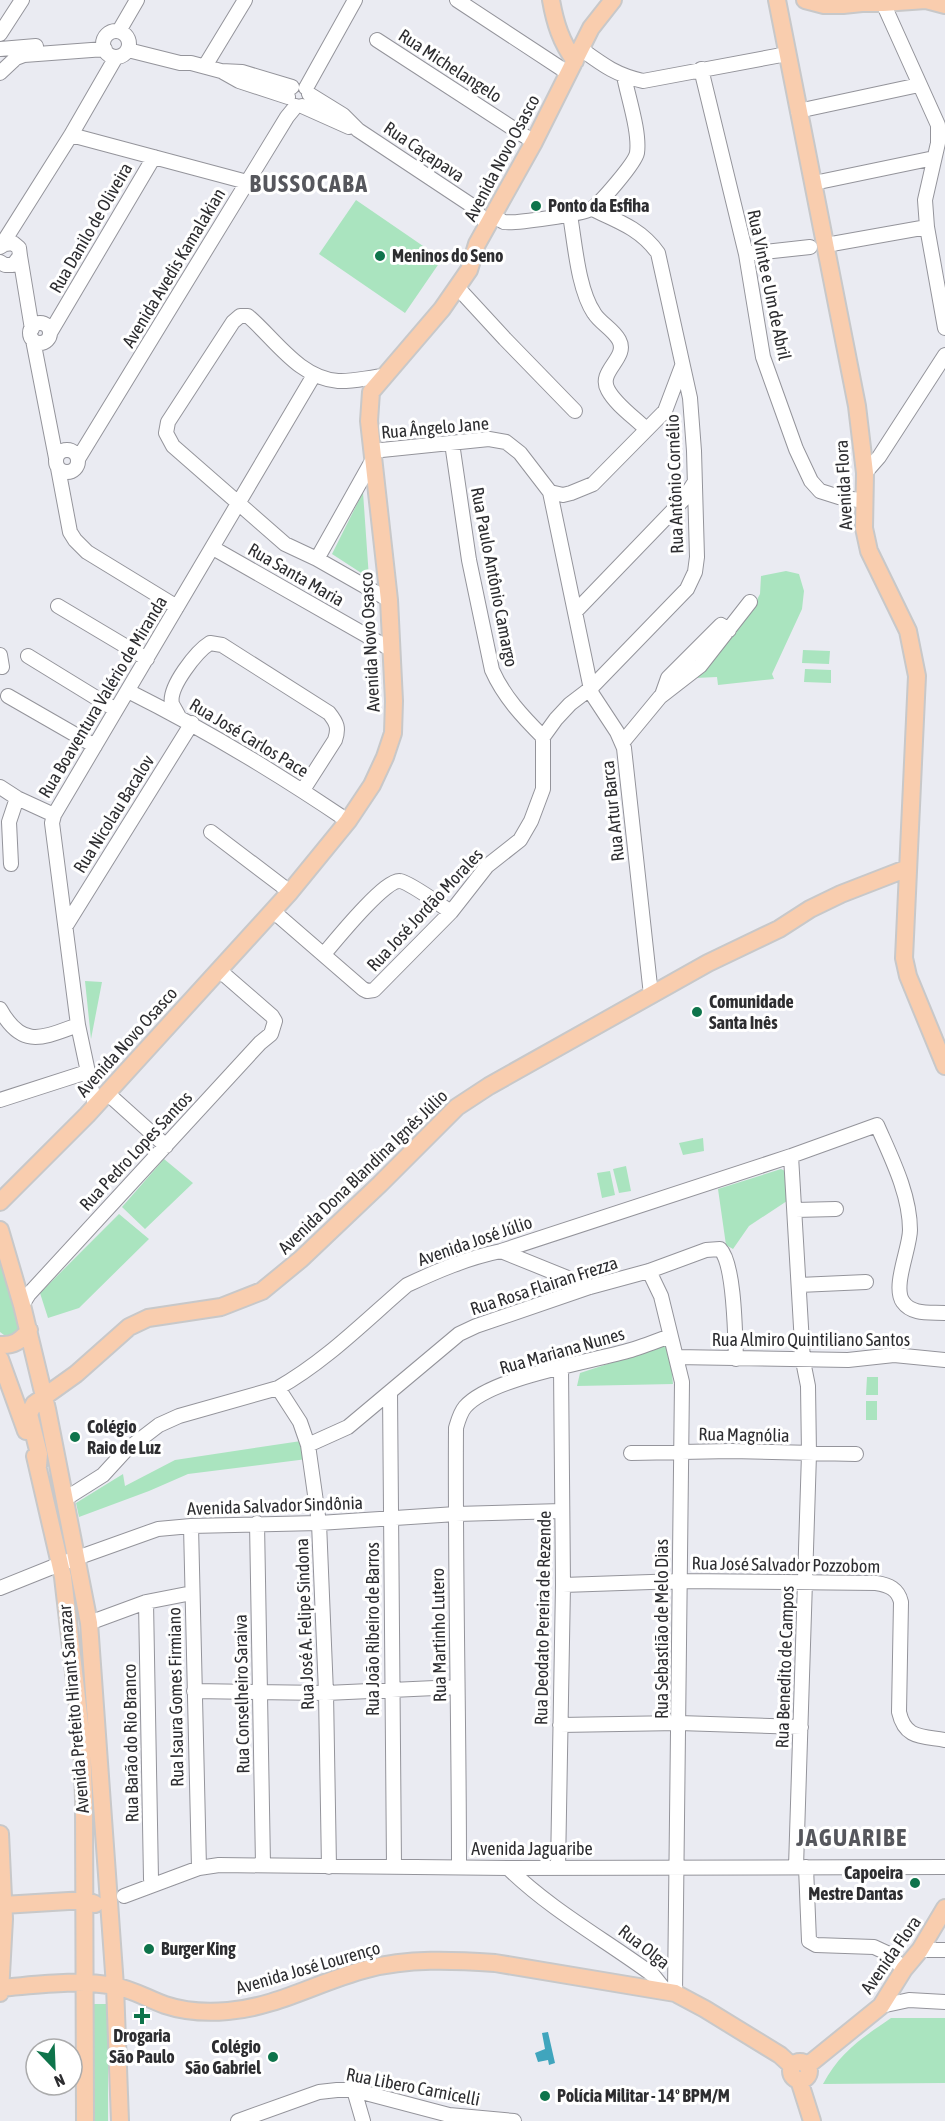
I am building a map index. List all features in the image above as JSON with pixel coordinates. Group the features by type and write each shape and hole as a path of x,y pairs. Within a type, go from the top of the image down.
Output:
{"main road":[{"path":"551,0 562,43 575,61"},
{"name":"Avenida Novo Osasco","path":"0,1202 101,1099 290,892 348,821 372,785 386,757 393,733 394,701 389,600 372,456 369,410 371,392 458,288 469,270 477,244 534,142 591,28 612,0"},
{"name":"Avenida Flora","path":"777,0 814,183 818,246 857,406 865,473 864,528 869,551 908,631 917,676 904,958 908,976 945,1066"},
{"path":"806,0 853,5 860,1 883,3 926,0 945,5"},
{"name":"Avenida Dona Blandina Ignês Júlio","path":"38,1466 39,1454 29,1414 34,1404 76,1374 129,1327 148,1318 221,1307 262,1291 301,1259 457,1107 489,1086 713,960 779,928 820,904 908,868"},
{"name":"Avenida Prefeito Hirant Sanazar","path":"1,1239 29,1330 89,1623 116,1986 120,2121"},
{"path":"0,1345 12,1345 23,1339 29,1330"},
{"name":"Avenida Prefeito Hirant Sanazar","path":"0,1359 38,1466 60,1564 71,1632 82,1741 85,2121"},
{"path":"0,1834 2,1914 0,1993"},
{"path":"2,1914 85,1900 96,1904 99,1907 107,1947 113,1957"},
{"name":"Avenida Flora","path":"800,2071 881,2006 904,1969 920,1950 945,1908"},
{"name":"Avenida José Lourenço","path":"0,1988 84,1983 116,1986 198,2013 229,2011 270,2003 347,1975 390,1964 471,1961 670,1992"},
{"name":"Rua Olga","path":"670,1992 705,2009 780,2055 800,2071"},
{"path":"800,2071 812,2121"}],"street":[{"path":"0,34 22,0"},
{"path":"1,246 71,135 99,84 128,14 137,0"},
{"path":"205,66 245,0"},
{"name":"Avenida Avedis Kamalakian","path":"177,607 87,552 70,532 64,494 67,459 92,437 318,65 355,0"},
{"path":"457,0 575,61 643,81 787,54"},
{"path":"883,3 938,125 938,143 925,200 927,227 945,328"},
{"path":"15,13 13,33 22,46"},
{"name":"Rua Michelangelo","path":"377,40 534,142"},
{"name":"Rua Caçapava","path":"0,73 16,58 24,55 117,45"},
{"name":"Rua Caçapava","path":"0,49 22,46 117,45 180,63 221,70 231,78 257,82 323,109 347,127 358,130 471,205 504,222 570,215 592,209"},
{"name":"Rua Vinte e Um de Abril","path":"701,69 746,254 763,357 796,448 811,481 820,491 865,501"},
{"path":"592,209 631,165 637,154 636,135 624,76"},
{"path":"798,111 919,85"},
{"path":"71,135 247,182"},
{"name":"Rua Danilo de Oliveira","path":"67,459 50,429 38,357 41,332 60,318 154,157"},
{"path":"814,183 934,158"},
{"name":"Rua Antônio Cornélio","path":"543,737 570,704 591,688 687,589 695,572 697,557 690,398 658,253 637,230 592,209"},
{"path":"570,215 582,281 589,304 604,325 619,340 621,346 620,354 605,381 607,389 616,401 646,429"},
{"path":"13,258 20,218"},
{"path":"746,254 818,246 927,227"},
{"path":"1,246 9,243 13,258 24,278 29,308 41,332"},
{"path":"458,288 504,339 576,411"},
{"path":"371,392 344,381 314,375 300,366 248,316 240,316 233,322 168,422 166,433 172,446 285,544 317,559 389,600"},
{"path":"865,473 879,457 945,355"},
{"path":"550,492 562,495 593,484 665,411 683,365"},
{"name":"Rua Boaventura Valério de Miranda","path":"101,1099 87,1072 78,1026 67,924 52,823 54,815 314,375"},
{"path":"344,381 385,376"},
{"name":"Rua Ângelo Jane","path":"372,456 452,442 489,439 506,442 520,453 550,492"},
{"name":"Rua Paulo Antônio Camargo","path":"452,442 469,560 492,670 499,685 521,714 543,737"},
{"path":"317,559 372,456"},
{"path":"576,611 683,500 694,483"},
{"name":"Rua Artur Barca","path":"550,492 592,694 622,743 651,995"},
{"name":"Rua Santa Maria","path":"213,548 392,650"},
{"path":"622,743 662,695 700,666 750,602"},
{"path":"57,606 147,659"},
{"path":"186,720 172,704 172,697 182,674 201,648 210,643 222,645 329,713 337,722 338,731 335,740 303,790"},
{"path":"28,656 116,710"},
{"name":"Rua José Carlos Pace","path":"128,691 186,720 303,790 348,821"},
{"path":"8,696 95,746"},
{"name":"Rua Nicolau Bacalov","path":"67,924 186,720"},
{"name":"Rua José Jordão Morales","path":"273,911 363,989 374,990 452,912 487,866 520,840 531,821 543,789 543,737"},
{"path":"0,786 17,798 54,815"},
{"path":"11,864 9,822 17,798"},
{"path":"211,832 290,892"},
{"path":"324,954 391,882 399,881 407,884 452,912"},
{"name":"Rua Pedro Lopes Santos","path":"22,1305 260,1043 271,1034 275,1021 265,1007 219,970"},
{"path":"0,1009 18,1033 32,1037 49,1035 78,1026"},
{"path":"0,1100 87,1072"},
{"path":"101,1099 166,1146"},
{"name":"Avenida José Júlio","path":"65,1499 103,1475 125,1451 159,1425 179,1416 278,1388 319,1361 407,1285 453,1264 501,1251 791,1156 877,1125 908,1207 910,1231 899,1294 902,1301 916,1312 945,1313"},
{"name":"Rua Benedito de Campos","path":"791,1156 803,1361 808,1386 807,1583 801,1727 801,1868 808,1938 811,1942 822,1945 874,1947 887,1953 904,1969"},
{"path":"795,1210 836,1209"},
{"name":"Rua Rosa Flairan Frezza","path":"308,1445 348,1427 459,1334 590,1287 649,1271 716,1248 723,1252 728,1268 736,1359"},
{"path":"501,1251 590,1287"},
{"name":"Rua Sebastião de Melo Dias","path":"649,1271 661,1296 682,1382 677,1868 670,1992"},
{"path":"799,1285 866,1281"},
{"name":"Rua Mariana Nunes","path":"466,1406 488,1391 513,1381 631,1350 670,1336"},
{"name":"Rua Almiro Quintiliano Santos","path":"676,1357 803,1361 857,1360 894,1355 945,1360"},
{"name":"Rua Deodato Pereira de Rezende","path":"558,1868 563,1585 561,1368"},
{"name":"Rua José A. Felipe Sindona","path":"278,1388 300,1422 308,1445 319,1523 326,1693 329,1867"},
{"name":"Rua João Ribeiro de Barros","path":"390,1392 394,1866"},
{"name":"Rua Martinho Lutero","path":"459,1867 456,1428 459,1416 466,1406"},
{"name":"Rua Magnólia","path":"630,1453 856,1454"},
{"name":"Avenida Salvador Sindônia","path":"0,1588 158,1529 562,1511"},
{"name":"Rua Conselheiro Saraiva","path":"257,1523 263,1865"},
{"name":"Rua Isaura Gomes Firmiano","path":"191,1526 199,1868"},
{"name":"Rua José Salvador Pozzobom","path":"563,1585 680,1581 876,1583 889,1586 898,1592 902,1602 899,1712 902,1721 910,1732 945,1740"},
{"path":"89,1623 146,1602 192,1593"},
{"name":"Rua Barão do Rio Branco","path":"146,1602 151,1879 153,1883"},
{"path":"194,1691 326,1693 457,1687"},
{"path":"560,1725 679,1724 801,1727"},
{"name":"Avenida Jaguaribe","path":"124,1896 153,1883 160,1883 199,1868 219,1865 508,1868 945,1867"},
{"name":"Rua Olga","path":"508,1868 528,1888 653,1975 670,1992"},
{"path":"920,1950 945,1950"},
{"path":"892,1988 909,2000"},
{"path":"881,2006 909,2000 945,2002"},
{"path":"354,2090 363,2121"},
{"name":"Rua Libero Carnicelli","path":"238,2121 274,2115 324,2091 354,2090 450,2118 514,2121"}],"green space":[{"name":"Meninos do Seno","path":"356,200 442,259 405,313 319,254"},
{"path":"363,492 369,578 332,554"},
{"path":"786,571 799,574 804,591 802,609 772,674 774,679 718,685 717,677 695,678 714,659 753,607 760,594 761,576"},
{"path":"803,650 830,651 829,664 802,663"},
{"path":"805,669 831,670 831,683 804,682"},
{"path":"85,981 102,982 91,1039"},
{"path":"703,1138 704,1151 683,1155 679,1143"},
{"path":"164,1159 193,1183 145,1229 122,1207"},
{"path":"626,1166 631,1191 619,1193 613,1169"},
{"path":"781,1169 785,1171 790,1199 749,1226 733,1249 726,1245 718,1189"},
{"path":"610,1171 615,1195 602,1198 597,1173"},
{"path":"119,1214 149,1239 79,1308 48,1318 40,1293"},
{"path":"0,1250 20,1328 18,1335 8,1338 0,1332"},
{"path":"669,1344 673,1384 577,1386 580,1373"},
{"path":"867,1377 878,1377 878,1395 866,1395"},
{"path":"866,1401 877,1401 877,1420 866,1420"},
{"path":"301,1441 307,1459 188,1474 79,1517 76,1503 123,1474 125,1486 175,1460"},
{"path":"93,2004 108,2004 108,2121 94,2121"},
{"path":"891,2018 945,2018 945,2083 823,2084 844,2054"}],"water":[{"path":"548,2032 555,2063 549,2065 548,2060 538,2062 535,2053 545,2049 542,2033"}],"place":[{"name":"Ponto da Esfiha","path":"536,206"},
{"name":"Meninos do Seno","path":"380,256"},
{"name":"Comunidade Santa Inês","path":"697,1012"},
{"name":"Colégio Raio de Luz","path":"75,1437"},
{"name":"Capoeira Mestre Dantas","path":"915,1883"},
{"name":"Burger King","path":"149,1949"},
{"name":"Drogaria São Paulo","path":"142,2016"},
{"name":"Colégio São Gabriel","path":"273,2057"},
{"name":"Polícia Militar - 14º BPM/M","path":"545,2096"}],"district":[{"name":"BUSSOCABA","path":"309,184"},
{"name":"JAGUARIBE","path":"852,1838"}]}
